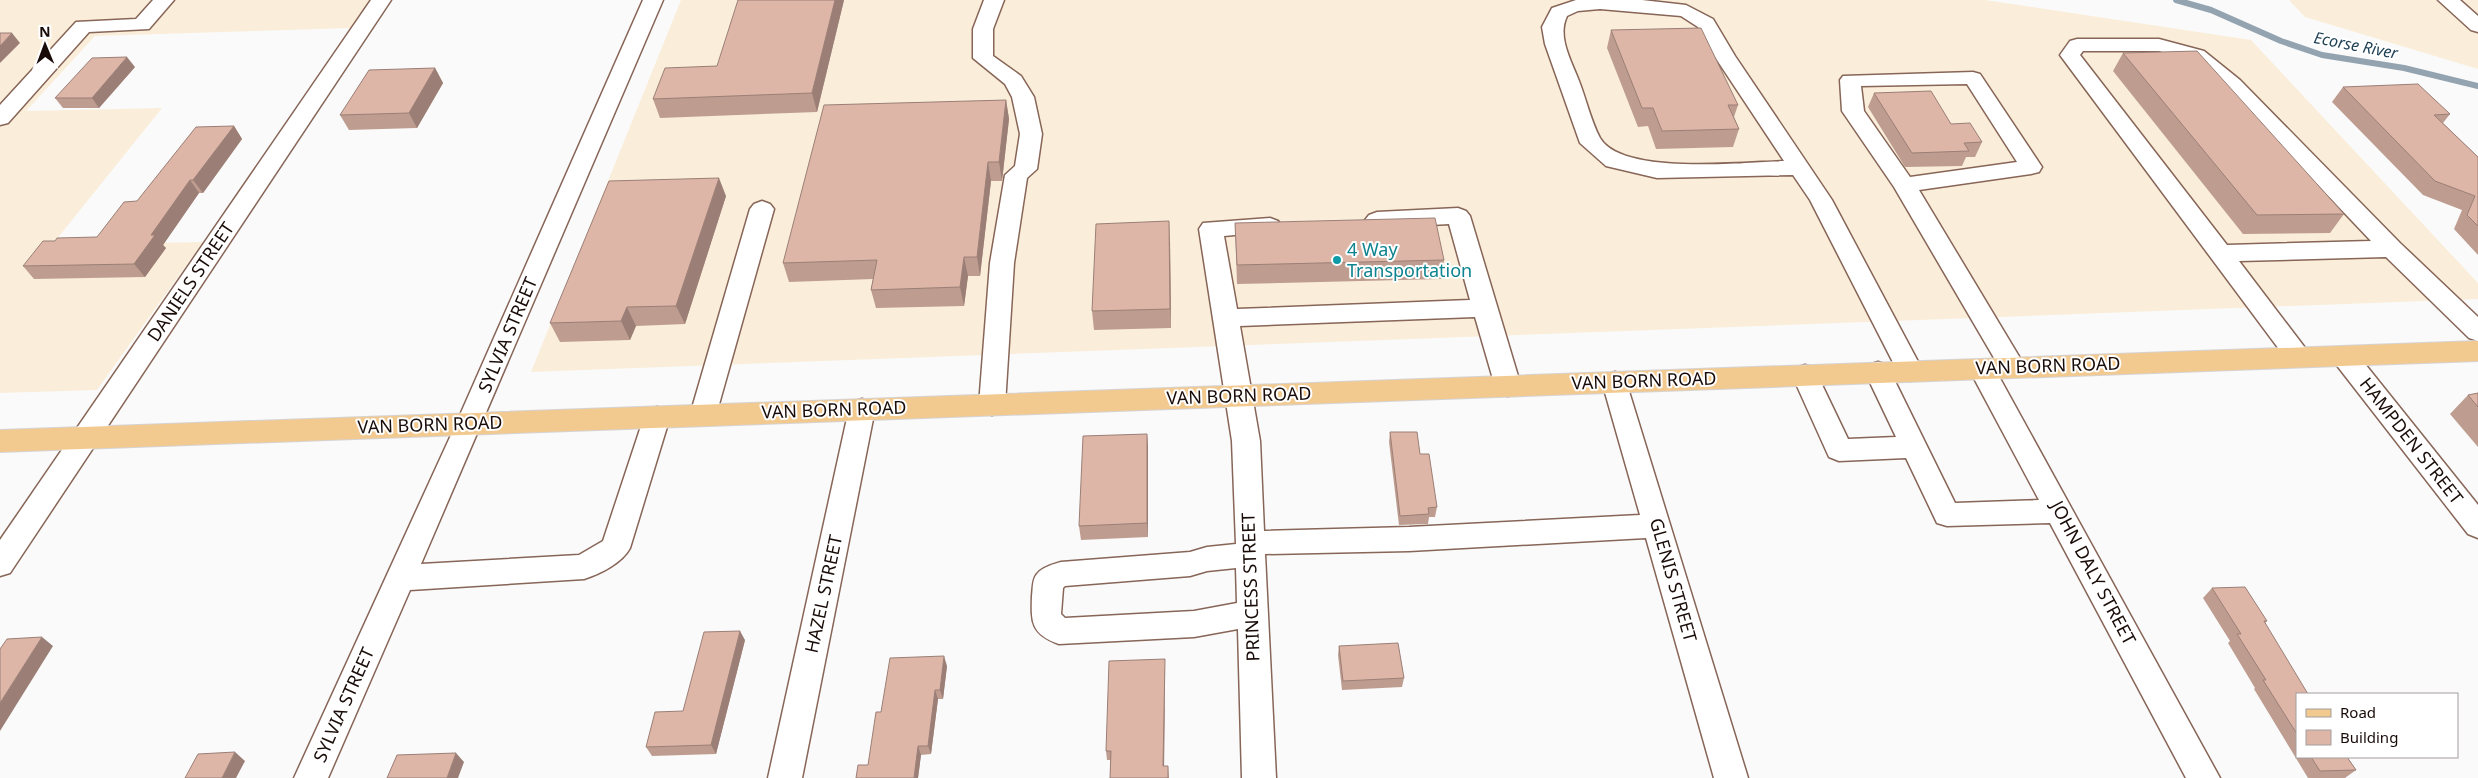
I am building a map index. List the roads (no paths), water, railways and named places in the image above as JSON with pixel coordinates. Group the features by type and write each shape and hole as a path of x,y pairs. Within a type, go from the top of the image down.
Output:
{"main road":[{"name":"VAN BORN ROAD","path":"0,441 2478,351"}],"street":[{"path":"0,118 83,26 142,25 164,0"},
{"name":"DANIELS STREET","path":"0,564 382,0"},
{"name":"SYLVIA STREET","path":"311,778 469,424 653,0"},
{"path":"992,405 1002,262 1016,175 1026,169 1031,134 1023,97 1014,80 983,58 982,29 994,0"},
{"path":"2448,0 2478,26"},
{"path":"1799,168 1657,171 1614,161 1591,143 1555,44 1552,27 1559,12 1569,3 1635,5 1686,11 1706,23 1725,57 1821,200 1910,371"},
{"path":"2299,357 2070,56 2077,45 2159,45 2197,55 2234,84 2392,249 2478,332"},
{"path":"1904,185 2031,167 1973,78 1850,80 1853,111 1904,185 2013,368"},
{"path":"703,415 762,209"},
{"path":"1359,221 1458,216 1508,386"},
{"name":"PRINCESS STREET","path":"1259,778 1246,442 1211,229 1290,225"},
{"path":"2220,253 2392,249"},
{"path":"1225,318 1485,308"},
{"name":"HAMPDEN STREET","path":"2344,356 2478,526"},
{"name":"JOHN DALY STREET","path":"1982,369 2203,778"},
{"path":"1878,372 1947,515 2059,511"},
{"path":"1805,375 1839,450 1914,447"},
{"name":"GLENIS STREET","path":"1615,382 1731,778"},
{"name":"HAZEL STREET","path":"785,778 862,409"},
{"path":"400,578 584,567 615,548 657,417"},
{"path":"1252,613 1194,624 1059,630 1046,619 1048,581 1061,574 1190,564 1250,549 1657,526"}],"waterway":[{"name":"Ecorse River","path":"2176,0 2211,10 2281,41 2322,55 2404,68 2478,86"}],"place":[{"name":"4 Way Transportation","path":"1337,260"}]}
